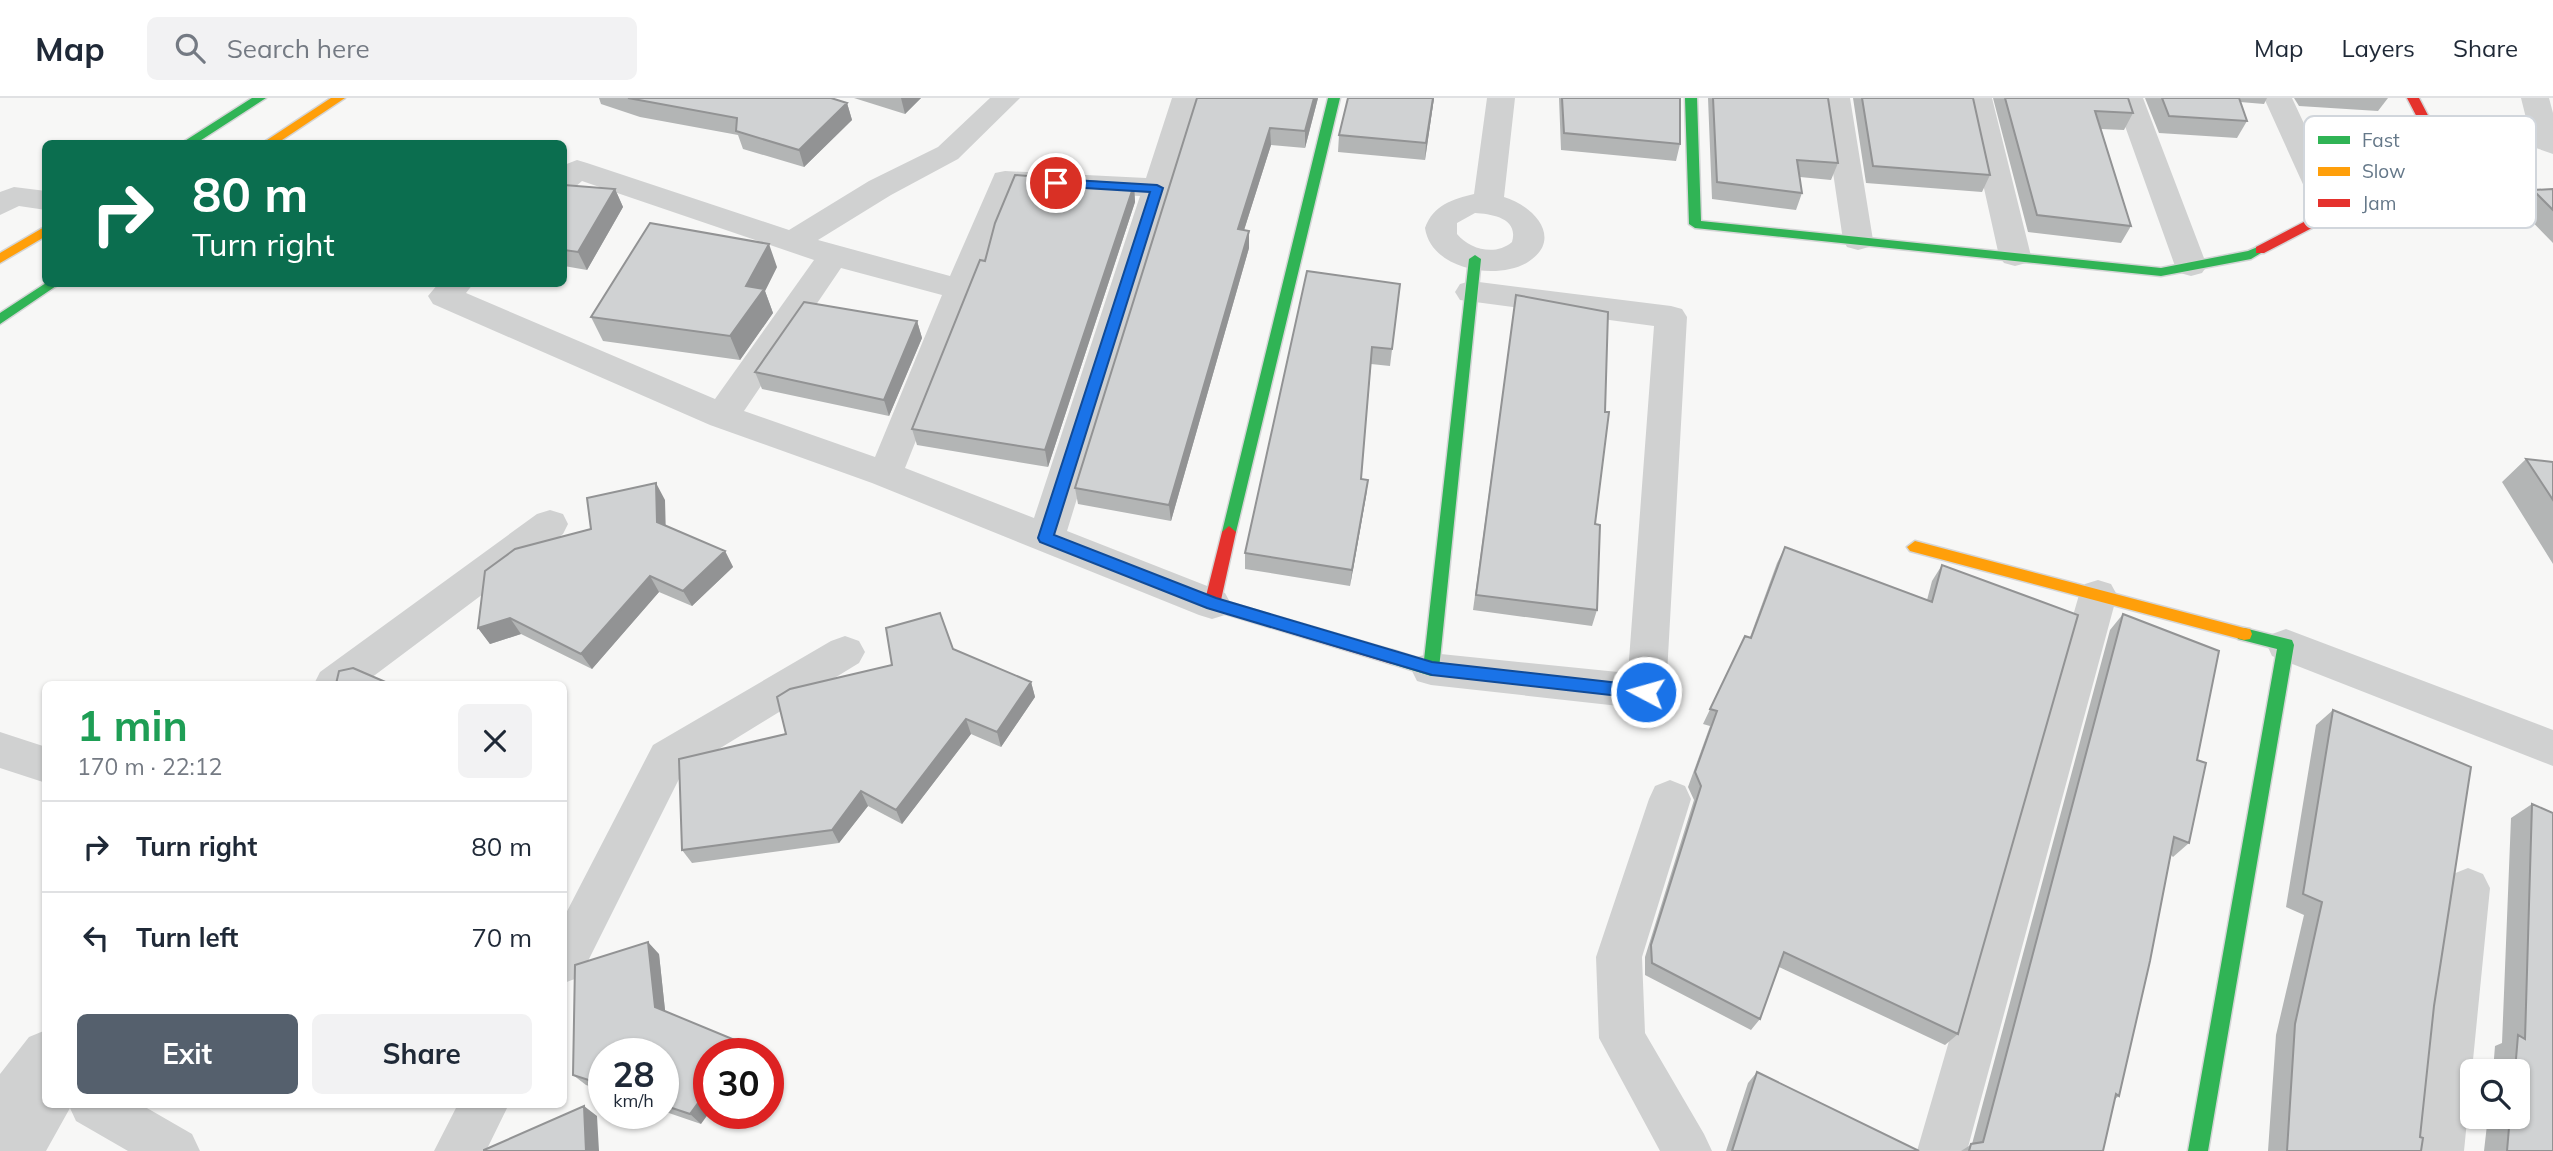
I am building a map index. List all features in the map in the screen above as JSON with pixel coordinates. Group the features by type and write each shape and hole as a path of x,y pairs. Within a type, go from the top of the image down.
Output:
{"main road":[{"path":"192,140 260,98"},
{"path":"273,140 339,98"},
{"path":"1334,98 1212,604 1432,669 1473,276"},
{"path":"1691,98 1695,224 2161,272 2251,255 2304,227"},
{"path":"2413,98 2422,116"},
{"path":"0,259 42,233"},
{"path":"0,319 48,287"},
{"path":"1915,547 2286,645 2198,1151"}],"street":[{"path":"792,243 880,188 948,153 1006,98"},
{"path":"1046,538 1186,98"},
{"path":"1488,203 1501,98"},
{"path":"1836,98 1858,240"},
{"path":"1978,98 2015,256"},
{"path":"2129,98 2191,266"},
{"path":"2278,98 2304,154"},
{"path":"2535,98 2546,142 2553,145"},
{"path":"567,178 576,169 833,256 961,289"},
{"path":"885,474 1005,180 1157,188"},
{"path":"0,205 14,196 42,200"},
{"path":"1432,669 1646,692 1671,317 1473,276 1443,238 1440,229 1443,220 1460,206 1488,203 1502,206 1525,219 1530,228 1530,238 1526,247 1473,276"},
{"path":"722,416 833,256"},
{"path":"454,287 444,296 722,416 885,474 1212,604"},
{"path":"338,681 550,524"},
{"path":"1942,1151 2098,595"},
{"path":"2286,645 2553,748"},
{"path":"567,956 668,758 845,652"},
{"path":"0,750 42,764"},
{"path":"1670,799 1619,957 1622,1038 1687,1151"},
{"path":"2439,1151 2468,888"},
{"path":"0,1113 42,1077"},
{"path":"17,1151 42,1079"},
{"path":"100,1108 175,1151"},
{"path":"459,1151 483,1108"}],"building":[{"path":"628,98 831,98 847,103 799,150 736,131 737,118"},
{"path":"1197,98 1314,98 1305,131 1270,128 1238,229 1249,231 1169,505 1075,488"},
{"path":"1348,98 1433,98 1426,143 1339,135"},
{"path":"1562,98 1680,98 1680,144 1564,133"},
{"path":"1713,98 1828,98 1838,163 1797,160 1802,193 1717,182"},
{"path":"1862,98 1973,98 1990,175 1873,166"},
{"path":"2005,98 2128,98 2133,113 2095,111 2131,226 2037,215"},
{"path":"2162,98 2239,98 2247,121 2169,116"},
{"path":"1015,175 1134,185 1045,450 912,429 980,260 985,261 995,223"},
{"path":"567,185 615,189 578,252 567,250"},
{"path":"2553,189 2553,210 2536,193 2536,190"},
{"path":"650,223 769,244 746,286 764,289 730,336 591,317"},
{"path":"1307,271 1400,284 1392,349 1372,347 1361,479 1368,480 1352,570 1245,553"},
{"path":"1516,295 1608,312 1605,412 1609,412 1595,524 1600,525 1597,610 1476,595"},
{"path":"804,302 917,321 884,400 755,372"},
{"path":"2526,459 2553,462 2553,500"},
{"path":"656,483 657,522 725,551 683,591 650,576 581,654 510,618 478,628 485,571 515,549 591,529 587,498"},
{"path":"1785,547 1932,602 1942,565 2078,615 1958,1034 1784,952 1760,1019 1652,963 1651,945 1701,786 1695,772 1717,711 1710,709 1745,636 1751,638"},
{"path":"940,613 953,649 1031,682 997,732 966,719 896,810 861,791 832,830 682,850 679,759 786,734 777,697 790,689 892,665 886,628"},
{"path":"2123,614 2219,651 2197,760 2206,763 2189,843 2174,837 2150,961 2119,1096 2116,1094 2103,1151 1969,1151 1971,1144 1983,1142"},
{"path":"353,668 383,681 337,681 339,671"},
{"path":"2333,710 2471,767 2434,1006 2420,1137 2423,1138 2421,1151 2287,1151 2295,1024 2322,902 2303,894"},
{"path":"2532,804 2553,813 2553,1151 2507,1151 2509,1129 2530,1129 2530,1059 2516,1059 2518,1035 2525,1039"},
{"path":"648,942 655,1007 730,1038 693,1038 693,1110 690,1114 679,1110 679,1038 588,1038 588,1080 573,1075 575,965"},
{"path":"1757,1072 1919,1151 1732,1151"},
{"path":"584,1106 586,1151 484,1151 484,1150"}],"traffic: fast":[{"path":"192,140 260,98"},
{"path":"1229,532 1334,98"},
{"path":"1691,98 1695,224 2161,272 2251,255 2260,250"},
{"path":"1392,657 1431,669 1475,259"},
{"path":"0,319 48,287"},
{"path":"2198,1151 2286,645 2244,634"}],"traffic: slow":[{"path":"273,140 339,98"},
{"path":"0,259 42,233"},
{"path":"1915,547 2244,634"}],"traffic: jam":[{"path":"2413,98 2422,116"},
{"path":"2260,250 2304,227"},
{"path":"1229,532 1212,604 1392,657"}],"route":[{"path":"1056,183 1157,188 1046,538 1212,604 1432,669 1646,692"}]}
